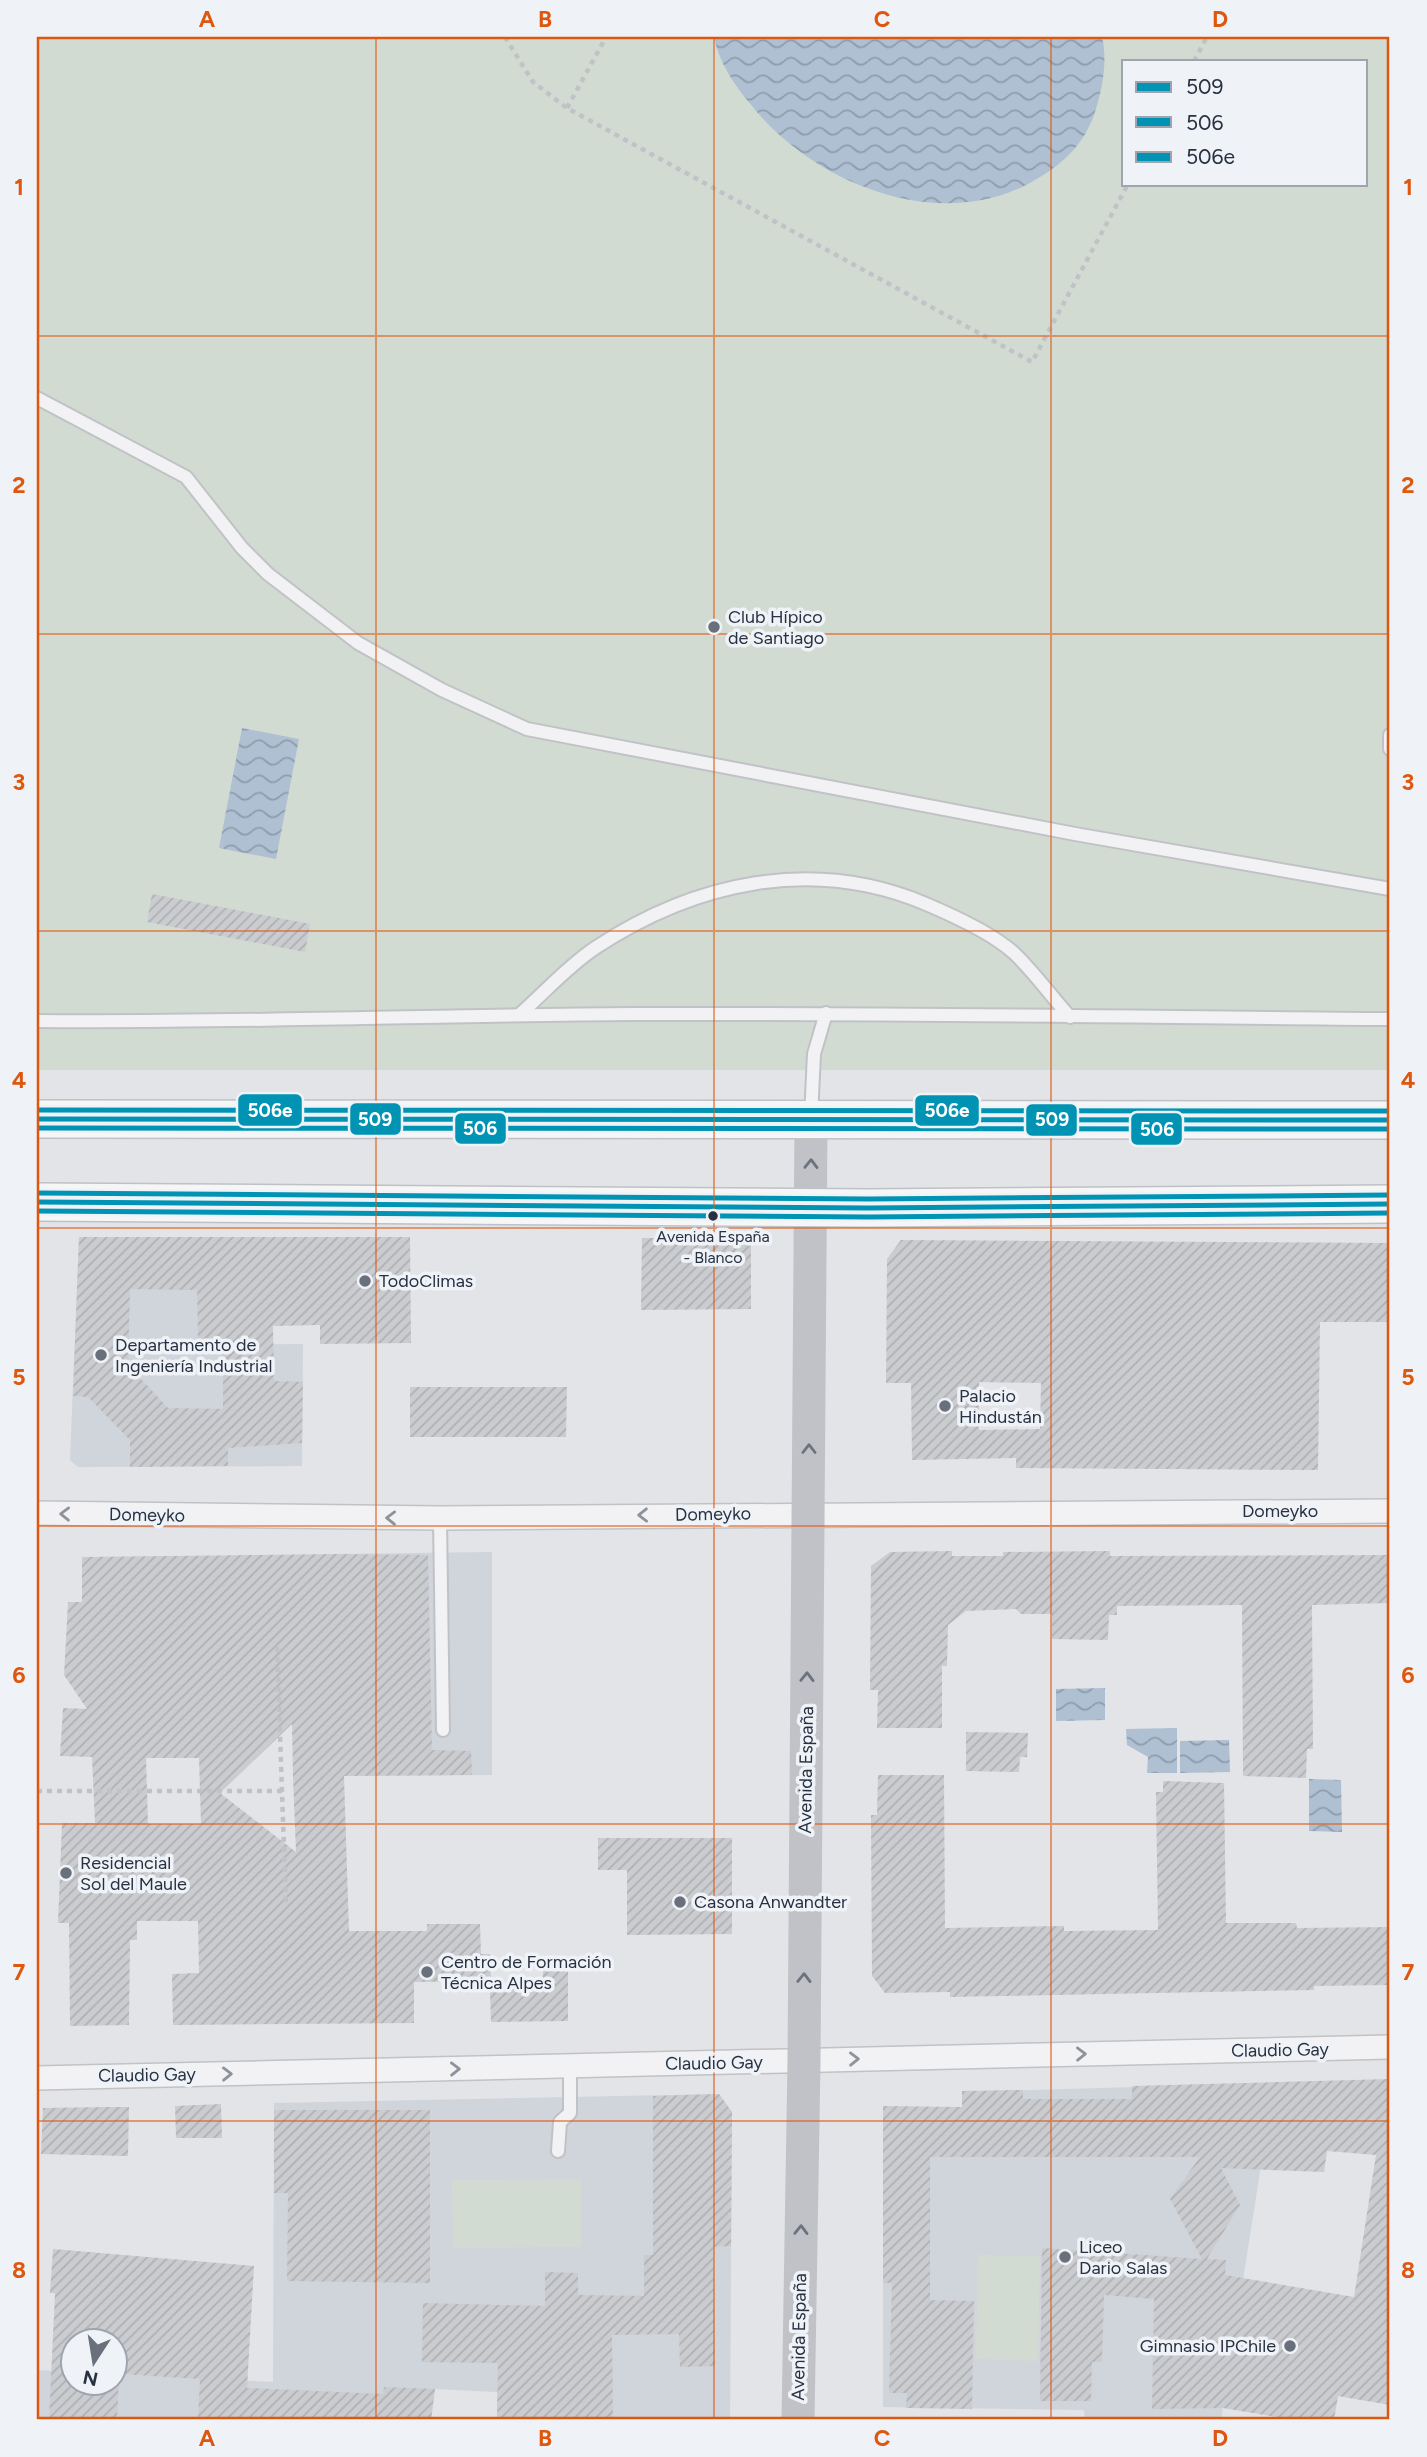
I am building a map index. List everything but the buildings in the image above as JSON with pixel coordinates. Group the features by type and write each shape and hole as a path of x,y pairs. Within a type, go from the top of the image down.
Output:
{"main road":[{"path":"37,1119 1390,1120"},
{"path":"37,1202 810,1207 1390,1204"}],"street":[{"name":"Avenida España","path":"798,2420 804,2061 811,1121"},
{"name":"Domeyko","path":"37,1513 440,1518 809,1513 1390,1511"},
{"name":"Claudio Gay","path":"37,2078 1390,2048"}],"lane":[{"path":"37,398 186,477 242,548 268,574 358,643 442,690 527,729 1075,834 1390,889"},
{"path":"1390,735 1390,749"},
{"path":"519,1015 594,949 670,907 747,882 823,878 891,889 945,912 1012,952 1070,1017"},
{"path":"811,1121 814,1054 826,1013"},
{"path":"37,1021 214,1023 519,1015 826,1013 1390,1019"},
{"path":"440,1518 443,1730"},
{"path":"558,2151 560,2122 570,2113 570,2066"}],"path":[{"path":"505,37 533,82 567,108 1032,362 1127,186"},
{"path":"567,108 606,37"},
{"path":"1195,60 1207,37"},
{"path":"277,1647 286,1907"},
{"path":"37,1791 282,1791"}],"shaded area":[{"name":"Club Hípico de Santiago","path":"37,37 1390,37 1390,1070 37,1070"},
{"name":"Departamento de Ingeniería Industrial","path":"79,1237 197,1239 198,1345 303,1344 302,1466 78,1467 70,1460"},
{"path":"492,1552 492,1775 344,1776 338,1554"},
{"name":"Liceo Dario Salas","path":"1274,2083 1221,2420 1085,2420 1084,2410 883,2407 883,2108 962,2107 963,2092"},
{"path":"719,2094 732,2112 730,2420 497,2420 497,2392 435,2389 431,2420 37,2420 37,2370 60,2371 60,2398 130,2398 130,2375 273,2382 274,2103"},
{"path":"581,2179 581,2247 453,2248 452,2180"},
{"path":"978,2255 1040,2256 1038,2361 976,2359"}],"water":[{"path":"714,37 1102,37 1104,66 1090,125 1073,151 1058,165 1004,194 965,202 925,202 885,194 847,179 811,159 779,134 734,82 720,56"},
{"path":"242,728 299,739 276,859 219,848"},
{"path":"1105,1688 1105,1720 1056,1721 1056,1689"},
{"path":"1177,1728 1177,1773 1147,1773 1148,1757 1127,1745 1126,1729"},
{"path":"1229,1740 1230,1772 1180,1773 1180,1741"},
{"path":"1309,1779 1341,1780 1342,1832 1309,1831"}],"transit line":[{"name":"506e","path":"37,1110 1390,1111"},
{"name":"509","path":"37,1119 1390,1120"},
{"name":"506","path":"37,1128 1390,1129"},
{"name":"506e","path":"37,1193 869,1199 1390,1195"},
{"name":"509","path":"37,1202 869,1208 1390,1204"},
{"name":"506","path":"37,1211 869,1217 1390,1213"}],"place":[{"name":"Club Hípico de Santiago","path":"714,627"},
{"name":"Avenida España - Blanco","path":"713,1216"},
{"name":"TodoClimas","path":"365,1281"},
{"name":"Departamento de Ingeniería Industrial","path":"101,1355"},
{"name":"Palacio Hindustán","path":"945,1406"},
{"name":"Residencial Sol del Maule","path":"66,1873"},
{"name":"Casona Anwandter","path":"680,1902"},
{"name":"Centro de Formación Técnica Alpes","path":"427,1972"},
{"name":"Liceo Dario Salas","path":"1065,2257"},
{"name":"Gimnasio IPChile","path":"1290,2346"}]}
